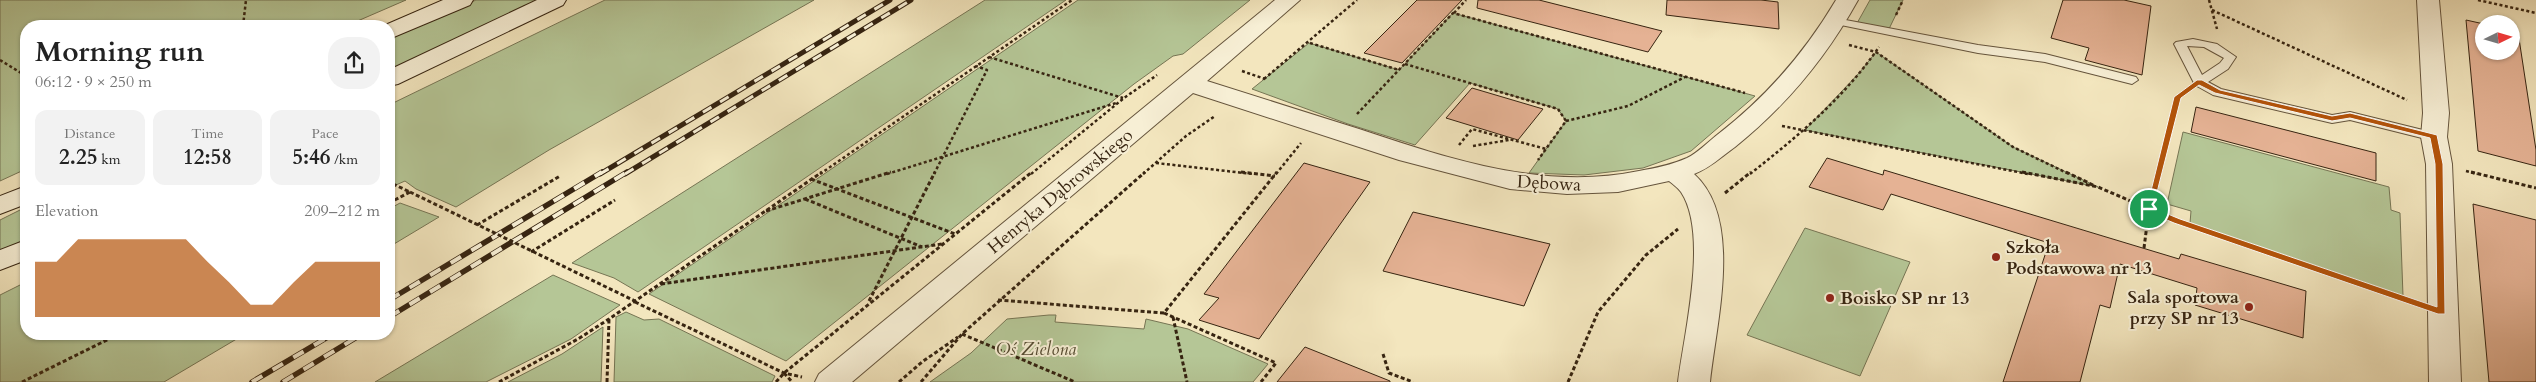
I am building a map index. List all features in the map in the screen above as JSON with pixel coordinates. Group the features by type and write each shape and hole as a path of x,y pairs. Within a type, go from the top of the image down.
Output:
{"street":[{"path":"395,29 462,0"},
{"path":"395,76 555,0"},
{"name":"Henryka Dąbrowskiego","path":"822,381 1289,0"},
{"path":"2428,0 2439,164 2445,382"},
{"name":"Dębowa","path":"1189,83 1408,154 1510,181 1567,186 1610,184 1675,172 1698,163 1741,129 1791,82 1842,22"},
{"path":"1675,172 1694,190 1702,211 1708,252 1704,312 1694,382"},
{"path":"0,206 20,197"},
{"path":"0,261 20,252"}],"lane":[{"path":"1842,22 1978,49 2045,58 2132,80"},
{"path":"2199,82 2224,66 2230,58 2222,50 2192,42 2180,44 2199,82 2217,92 2332,119 2350,116 2435,125"}],"path":[{"path":"243,20 246,0"},
{"path":"499,382 578,339 609,319 761,212 1072,0"},
{"path":"921,382 962,334 998,300 1155,162 1186,136 1239,99 1309,43 1357,0"},
{"path":"1355,117 1466,0"},
{"path":"1568,382 1598,312 1646,254 1805,130 1860,72 1876,52 1904,0"},
{"path":"2209,0 2222,50"},
{"path":"2478,0 2536,13"},
{"path":"2212,10 2435,125"},
{"path":"1453,13 1746,94"},
{"path":"1842,22 1876,52 2013,147 2098,187 2177,221 2442,312"},
{"path":"1309,43 1399,70"},
{"path":"989,58 1124,98"},
{"path":"0,60 20,72"},
{"path":"1405,64 1558,109 1566,121"},
{"path":"868,304 987,70 976,66"},
{"path":"776,382 784,372 1118,102 1158,74"},
{"path":"1533,167 1566,121 1608,114 1652,97 1685,77"},
{"path":"2144,248 2149,209 2177,97 2199,82"},
{"path":"761,212 1118,102"},
{"path":"1776,125 2098,187"},
{"path":"1512,140 1456,149 1472,129 1546,149"},
{"path":"1164,313 1306,137"},
{"path":"1155,162 1275,176"},
{"path":"2439,164 2536,188"},
{"path":"477,225 560,176"},
{"path":"810,179 955,234"},
{"path":"395,184 531,252 784,372 822,381"},
{"path":"395,200 410,192"},
{"path":"804,199 922,247"},
{"path":"531,252 615,200"},
{"path":"660,284 942,244"},
{"path":"998,300 1164,313 1276,363 1261,382"},
{"path":"1173,317 1187,382"},
{"path":"607,382 609,319"},
{"path":"899,382 922,362 962,334"},
{"path":"962,334 1075,382"},
{"path":"22,382 107,340"},
{"path":"1383,354 1390,373 1413,382"},
{"path":"784,372 792,382"}],"green space":[{"path":"0,0 406,0 360,20 20,20 20,172 0,181"},
{"path":"476,0 542,0 395,68 395,36"},
{"path":"605,0 814,0 549,150 456,207 416,189 405,181 395,185 395,102"},
{"path":"985,0 1066,0 638,292 614,278 572,263"},
{"path":"1078,0 1250,0 1183,54 1173,56 1134,84 786,361 649,294"},
{"path":"1870,0 1903,0 1888,31 1856,25"},
{"path":"1453,13 1755,96 1691,151 1643,168 1584,175 1529,173 1566,121 1558,109 1470,83 1415,145 1348,124 1252,89 1309,43 1399,70"},
{"path":"1876,52 2013,147 2098,187 1805,130 1860,72"},
{"path":"2183,132 2389,187 2391,210 2400,213 2403,296 2190,223 2191,211 2167,204"},
{"path":"400,203 439,217 395,243 395,206"},
{"path":"20,210 20,246 0,255 0,220"},
{"name":"Boisko SP nr 13","path":"1805,228 1910,262 1860,376 1747,335"},
{"path":"553,275 620,305 571,339 486,382 375,382"},
{"path":"20,285 20,340 235,340 164,382 0,382 0,295"},
{"path":"626,312 644,320 659,319 775,376 772,382 614,382 616,317"},
{"name":"Oś Zielona","path":"1056,315 1055,322 1144,329 1146,319 1188,329 1268,364 1253,382 930,382 971,353 1007,319"},
{"path":"603,327 601,382 508,382 562,354"}],"building":[{"path":"1417,0 1462,0 1402,63 1364,53"},
{"path":"1478,0 1539,0 1662,31 1648,52 1477,8"},
{"path":"1667,0 1761,0 1778,2 1779,29 1666,15"},
{"path":"2063,0 2124,0 2151,6 2142,75 2085,60 2089,48 2051,38"},
{"path":"2466,20 2475,22 2475,60 2520,60 2520,45 2536,150 2536,166 2478,151"},
{"path":"1472,88 1543,109 1518,140 1446,118"},
{"path":"2196,107 2376,153 2376,181 2191,132"},
{"path":"1827,158 1883,175 1884,170 2179,259 2181,254 2306,291 2303,338 2195,305 2197,288 2120,264 2110,308 2100,305 2080,382 2003,382 2049,243 1891,194 1883,210 1809,187"},
{"path":"1304,163 1370,182 1259,339 1199,320 1219,298 1204,294"},
{"path":"2473,204 2536,220 2536,382 2489,382"},
{"path":"1413,212 1550,244 1524,306 1383,271"},
{"path":"1305,347 1390,381 1390,382 1277,382"}],"railway":[{"path":"600,174 890,0"},
{"path":"625,174 911,0"},
{"path":"395,296 602,172"},
{"path":"395,313 627,172"},
{"path":"252,382 323,340"},
{"path":"283,382 352,340"}],"place":[{"name":"Szkoła Podstawowa nr 13","path":"1996,257"},
{"name":"Boisko SP nr 13","path":"1830,298"},
{"name":"Sala sportowa przy SP nr 13","path":"2249,307"}],"route":[{"path":"2199,82 2217,92 2332,119 2350,116 2434,137 2439,164 2442,312 2177,221 2149,209 2177,97 2199,82"}]}
